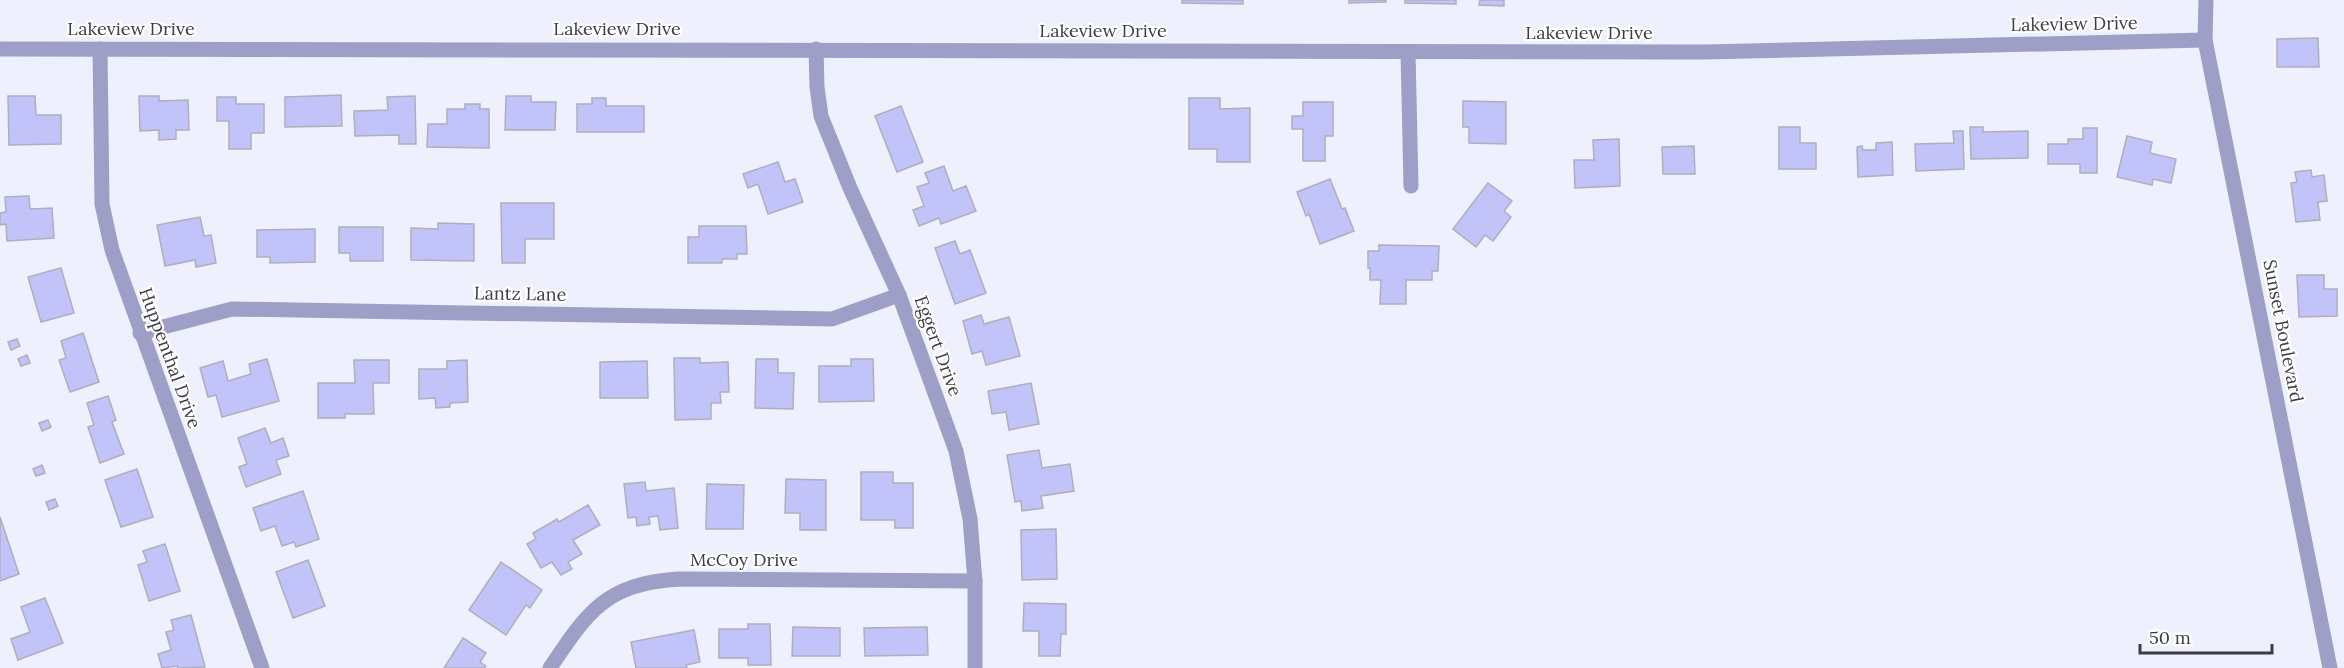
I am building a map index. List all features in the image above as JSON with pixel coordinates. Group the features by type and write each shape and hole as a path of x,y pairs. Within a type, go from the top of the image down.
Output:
{"street":[{"name":"Sunset Boulevard","path":"2206,0 2205,40 2330,668"},
{"name":"Lakeview Drive","path":"0,49 1704,52 2205,40"},
{"name":"Huppenthal Drive","path":"100,49 102,204 112,250 262,668"},
{"name":"Eggert Drive","path":"816,49 817,87 821,116 850,188 899,295 956,451 970,519 975,581 975,668"},
{"path":"1408,52 1411,186"},
{"name":"Lantz Lane","path":"140,333 232,309 832,318 899,295"},
{"name":"McCoy Drive","path":"550,668 577,628 593,611 609,598 630,586 654,581 690,579 975,581"}],"building":[{"path":"1182,0 1243,0 1243,4 1182,3"},
{"path":"1349,0 1386,0 1386,2 1349,3"},
{"path":"1405,0 1456,0 1456,4 1405,3"},
{"path":"1480,0 1504,0 1504,6 1479,5"},
{"path":"2318,38 2319,67 2277,67 2277,39"},
{"path":"341,95 342,126 285,127 285,97"},
{"path":"8,96 35,96 36,115 61,115 61,144 9,145"},
{"path":"139,96 159,96 159,101 188,100 189,130 176,130 176,139 159,140 159,130 140,131"},
{"path":"415,96 416,144 399,144 399,135 355,136 354,111 388,110 387,97"},
{"path":"506,96 531,96 531,102 556,102 555,130 505,130"},
{"path":"217,97 236,97 236,104 264,104 264,133 251,133 251,149 229,149 229,121 217,121"},
{"path":"592,98 606,98 606,106 644,106 644,132 577,132 577,104 592,104"},
{"path":"1189,98 1220,98 1220,109 1250,108 1250,162 1217,162 1217,149 1189,149"},
{"path":"1463,101 1506,102 1506,144 1469,143 1469,127 1463,127"},
{"path":"1303,102 1333,102 1333,136 1325,136 1325,161 1303,161 1303,129 1292,129 1292,116 1303,116"},
{"path":"465,104 480,104 480,109 489,109 489,148 427,147 428,124 447,124 447,109 465,109"},
{"path":"901,106 923,162 897,172 875,116"},
{"path":"1779,127 1800,127 1800,143 1816,143 1816,169 1779,169"},
{"path":"1970,127 1983,127 1983,132 2028,131 2028,158 1971,159"},
{"path":"2083,128 2097,128 2097,173 2080,173 2080,164 2048,164 2048,144 2068,144 2068,139 2083,139"},
{"path":"1953,131 1963,131 1964,169 1916,171 1915,144 1954,143"},
{"path":"2127,136 2152,142 2150,153 2176,159 2171,183 2153,179 2152,185 2117,177"},
{"path":"1619,139 1620,186 1575,188 1574,160 1594,160 1593,140"},
{"path":"1892,142 1893,175 1858,177 1857,147 1862,146 1863,150 1876,150 1876,143"},
{"path":"1694,146 1695,174 1663,174 1662,147"},
{"path":"778,162 785,182 795,179 803,202 768,214 758,184 748,188 743,174"},
{"path":"944,166 953,191 966,186 976,211 941,224 939,218 919,226 913,210 924,206 917,187 929,183 925,173"},
{"path":"2311,170 2312,177 2324,175 2327,201 2318,202 2320,220 2296,222 2291,183 2297,182 2295,172"},
{"path":"1330,179 1354,231 1320,244 1309,214 1306,216 1297,192"},
{"path":"1488,183 1512,201 1504,211 1511,217 1493,241 1485,235 1476,247 1453,229"},
{"path":"29,196 30,209 52,208 54,238 7,241 6,224 0,225 0,213 6,212 5,197"},
{"path":"501,203 554,203 554,239 525,239 525,263 502,263"},
{"path":"200,217 204,236 211,235 216,263 196,267 195,260 165,266 157,225"},
{"path":"438,223 474,224 474,261 411,260 411,228 438,229"},
{"path":"699,226 746,226 747,254 737,254 737,259 722,259 722,263 688,263 688,237 699,237"},
{"path":"339,227 383,227 383,261 350,261 350,253 339,253"},
{"path":"315,229 315,262 270,263 270,257 257,257 257,230"},
{"path":"955,241 960,254 970,250 986,293 955,304 935,248"},
{"path":"1379,245 1439,246 1438,271 1432,271 1432,280 1406,280 1406,304 1380,304 1381,280 1370,280 1370,268 1368,268 1368,251 1379,251"},
{"path":"61,268 74,313 41,322 28,277"},
{"path":"2297,275 2324,275 2324,289 2337,289 2337,316 2299,317"},
{"path":"981,315 984,324 1009,317 1020,356 986,365 982,351 972,354 963,321"},
{"path":"83,333 99,382 70,392 59,360 66,358 61,341"},
{"path":"17,339 20,346 11,350 8,342"},
{"path":"27,355 30,363 21,366 18,359"},
{"path":"674,358 700,358 700,363 728,362 729,392 720,392 721,403 711,403 711,419 675,420"},
{"path":"267,359 279,401 222,417 216,395 208,397 200,368 223,361 228,381 251,374 249,364"},
{"path":"756,359 778,359 778,373 794,373 793,409 755,408"},
{"path":"851,359 873,359 874,401 819,402 819,366 851,366"},
{"path":"354,360 389,360 389,383 373,383 374,414 345,414 345,418 318,418 318,383 355,383"},
{"path":"467,360 468,402 450,403 450,407 436,408 435,398 419,399 419,369 447,369 447,361"},
{"path":"647,361 648,398 600,398 600,362"},
{"path":"1031,383 1039,424 1009,430 1006,412 992,414 988,391"},
{"path":"108,396 116,420 112,422 124,454 100,463 88,427 94,425 87,403"},
{"path":"48,420 51,427 42,431 39,423"},
{"path":"265,428 271,443 283,438 289,456 276,460 281,474 246,487 239,467 247,464 238,438"},
{"path":"1039,450 1042,468 1070,464 1074,491 1041,496 1043,508 1022,511 1021,501 1015,502 1007,455"},
{"path":"42,465 45,473 36,476 33,469"},
{"path":"137,469 153,517 121,527 105,480"},
{"path":"861,472 893,472 893,483 913,483 913,528 895,528 895,520 861,520"},
{"path":"786,479 826,480 826,530 800,530 800,513 785,513"},
{"path":"645,482 646,491 674,488 678,528 660,530 658,516 649,517 650,524 637,526 636,517 628,518 624,484"},
{"path":"707,484 744,485 743,529 706,529"},
{"path":"303,491 319,539 296,547 294,542 282,546 275,526 261,531 253,508"},
{"path":"55,499 58,506 49,510 46,502"},
{"path":"588,505 600,525 573,540 582,554 568,562 572,569 561,575 552,562 541,568 527,544 536,539 533,533 557,519 559,522"},
{"path":"0,517 19,574 0,581"},
{"path":"1056,529 1057,579 1022,580 1021,530"},
{"path":"165,544 180,591 149,601 138,565 147,562 143,551"},
{"path":"308,560 325,606 293,618 276,572"},
{"path":"501,562 542,590 530,608 526,605 506,635 469,610"},
{"path":"45,598 63,643 18,660 11,639 30,632 21,607"},
{"path":"1024,603 1066,604 1066,634 1061,634 1060,656 1039,656 1039,631 1023,631"},
{"path":"191,615 205,667 162,668 158,654 171,650 166,632 174,630 171,620"},
{"path":"748,624 770,624 771,665 748,665 748,658 719,658 719,629 748,629"},
{"path":"793,627 840,628 840,656 792,656"},
{"path":"927,627 928,655 865,656 864,628"},
{"path":"694,630 700,662 686,665 687,668 636,668 631,642"},
{"path":"463,638 486,653 480,662 486,666 484,668 444,668"}]}
